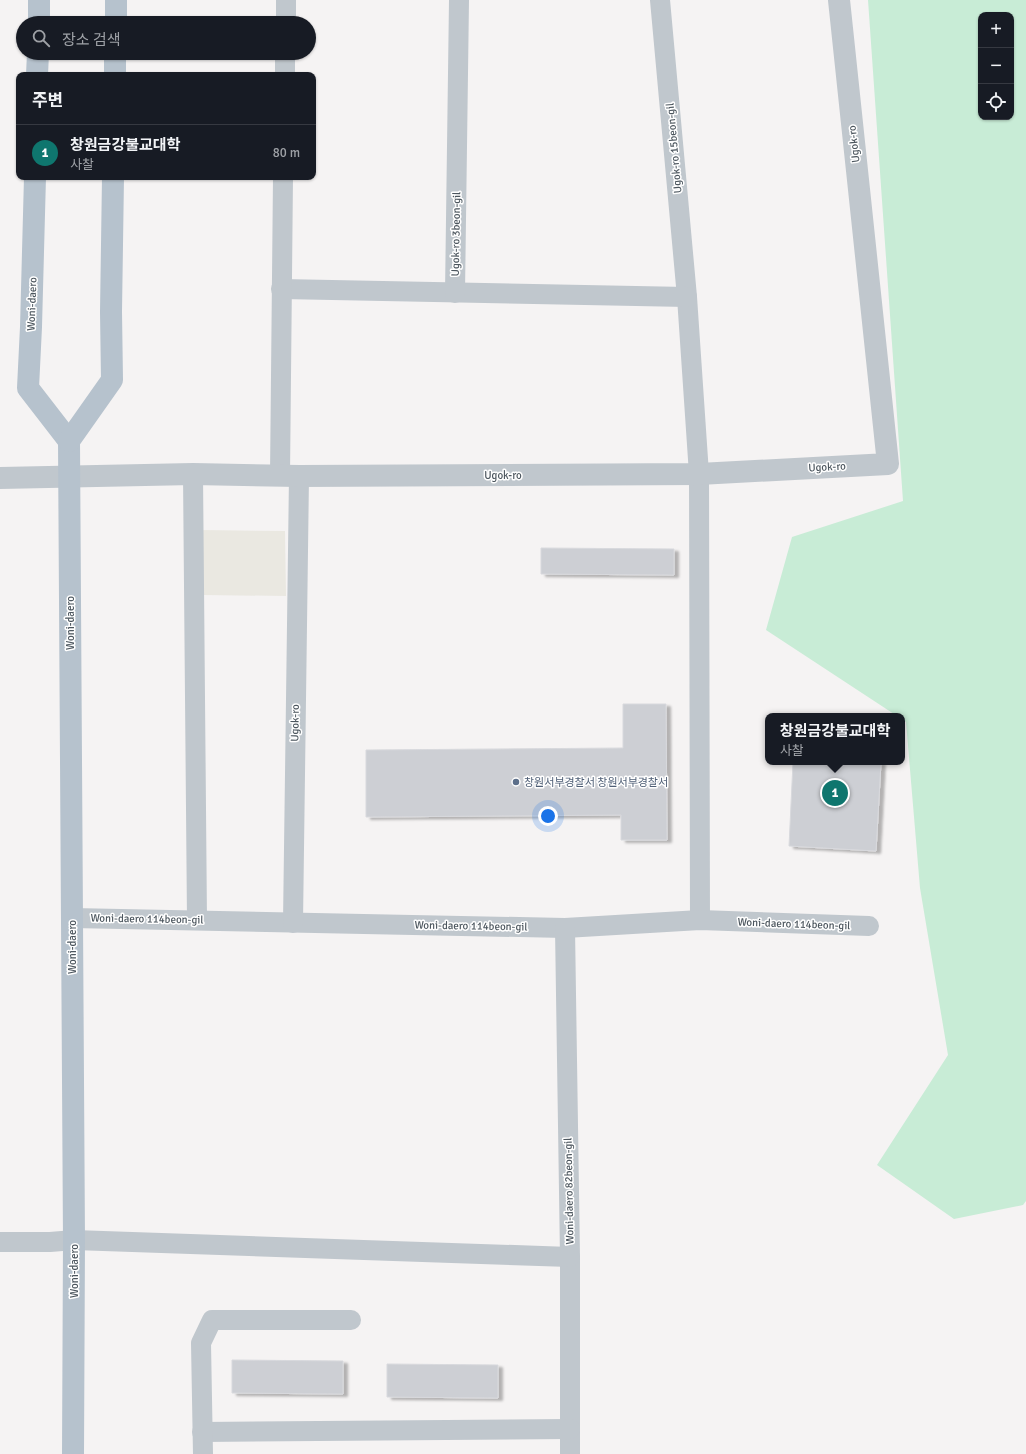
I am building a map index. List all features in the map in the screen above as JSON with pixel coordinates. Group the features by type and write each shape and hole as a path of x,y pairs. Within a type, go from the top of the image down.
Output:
{"main road":[{"path":"39,0 39,16"},
{"path":"116,0 116,16"},
{"path":"38,60 38,72"},
{"path":"115,60 115,72"},
{"name":"Woni-daero","path":"35,180 32,327 28,388 69,441 74,1240 73,1454"},
{"path":"69,441 112,380 111,312 113,180"}],"street":[{"path":"286,0 286,16"},
{"name":"Ugok-ro 3beon-gil","path":"455,293 459,0"},
{"name":"Ugok-ro 15beon-gil","path":"660,0 687,296 699,474 700,920"},
{"name":"Ugok-ro","path":"0,478 193,474 289,476 699,474 888,464 839,0"},
{"path":"285,60 285,72"},
{"path":"283,180 281,289 289,476"},
{"path":"281,289 687,296"},
{"path":"193,474 197,920"},
{"name":"Ugok-ro","path":"289,476 293,922"},
{"name":"Woni-daero 114beon-gil","path":"72,918 564,928 700,920 869,926"},
{"name":"Woni-daero 82beon-gil","path":"564,928 570,1257 570,1454"},
{"path":"0,1242 50,1242 74,1240 570,1257"},
{"path":"202,1454 201,1343 212,1320 351,1320"},
{"path":"202,1432 570,1429"}],"shaded area":[{"path":"200,530 285,531 286,596 203,595"}],"green space":[{"path":"868,0 1026,0 1026,1201 1023,1205 954,1219 877,1165 948,1055 920,888 905,713 892,713 766,630 792,537 903,501"}],"building":[{"path":"541,548 674,549 674,575 541,574"},
{"name":"창원서부경찰서 창원서부경찰서","path":"623,704 666,704 667,840 621,840 621,815 366,817 366,750 623,748"},
{"path":"793,765 881,765 876,851 789,846"},
{"path":"232,1360 343,1361 343,1394 232,1393"},
{"path":"387,1364 498,1365 498,1398 387,1397"}],"place":[{"name":"창원서부경찰서 창원서부경찰서","path":"516,782"},
{"name":"창원금강불교대학","path":"835,793"}]}
